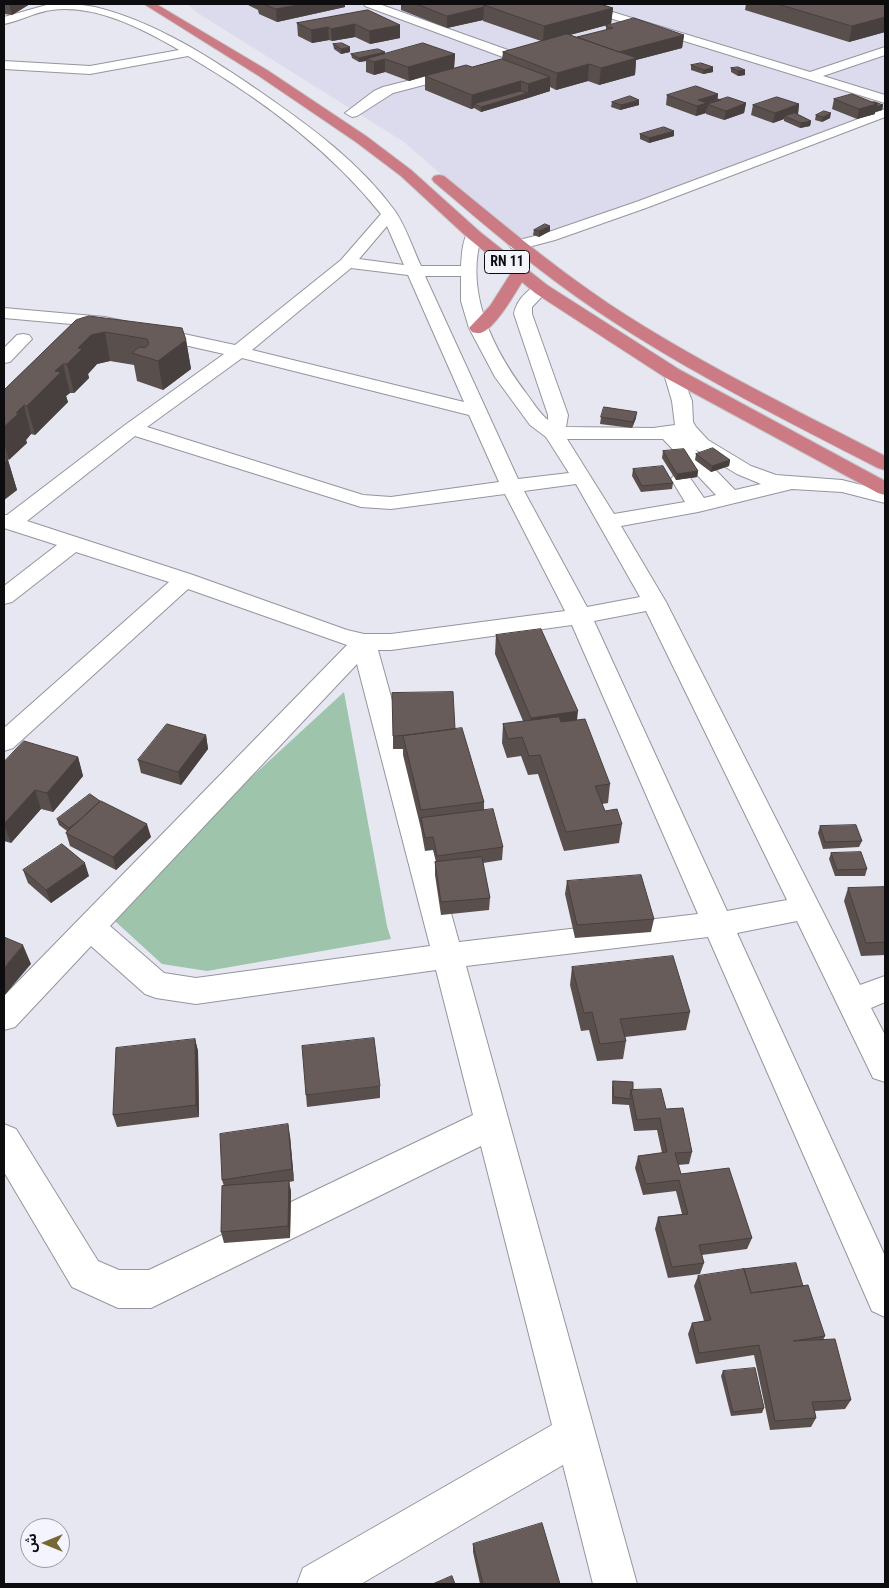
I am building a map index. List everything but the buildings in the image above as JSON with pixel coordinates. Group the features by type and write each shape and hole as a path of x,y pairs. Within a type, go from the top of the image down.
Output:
{"highway":[{"name":"RN 11","path":"145,6 212,42 263,73 361,138 406,173 474,235 541,289 673,374 885,490"},
{"path":"178,8 311,87"},
{"path":"336,102 366,122"},
{"name":"RN 11","path":"428,170 517,245 567,282 662,344 748,393 885,464"},
{"path":"478,328 496,309 520,272"}],"street":[{"path":"369,4 520,56 497,62"},
{"path":"575,4 885,99"},
{"path":"4,21 49,7 79,8 128,21 189,52 256,95 326,146 372,192 388,214 511,486 580,616 885,1298"},
{"path":"616,27 634,22"},
{"path":"811,76 885,51"},
{"path":"4,65 90,70 189,52"},
{"path":"352,113 388,90 470,69"},
{"path":"517,245 549,237 641,205 885,113"},
{"path":"8,522 237,352 347,263 388,214"},
{"path":"474,235 471,244 469,270 470,301 478,328 504,377 537,421 553,433 582,477 654,602 885,1068"},
{"path":"347,263 415,271 469,270"},
{"path":"541,289 524,306 523,314 558,414 558,422 553,433"},
{"path":"4,313 105,322 179,337 476,411"},
{"path":"91,336 105,322"},
{"path":"4,358 23,339"},
{"path":"669,432 684,422 682,401 673,374"},
{"path":"132,429 361,501 391,503 582,477"},
{"path":"553,433 669,432 701,444 744,470 773,481 842,486 885,497"},
{"path":"667,457 669,432"},
{"path":"669,432 731,498"},
{"path":"681,479 698,506"},
{"path":"608,522 698,506 790,483"},
{"path":"8,522 185,580 340,636 364,642 391,642 580,616 654,602"},
{"path":"4,597 74,543"},
{"path":"4,742 185,580"},
{"path":"4,1017 364,642"},
{"path":"364,642 615,1584"},
{"path":"90,928 156,985 196,991 448,956 719,924 807,908"},
{"path":"853,1001 885,989"},
{"path":"4,1140 85,1274 118,1289 151,1289 492,1123"},
{"path":"319,1584 575,1435"}],"shaded area":[{"path":"187,4 885,4 885,115 527,249 404,142 196,12"}],"green space":[{"path":"344,692 391,939 207,971 162,964 105,912"}]}
